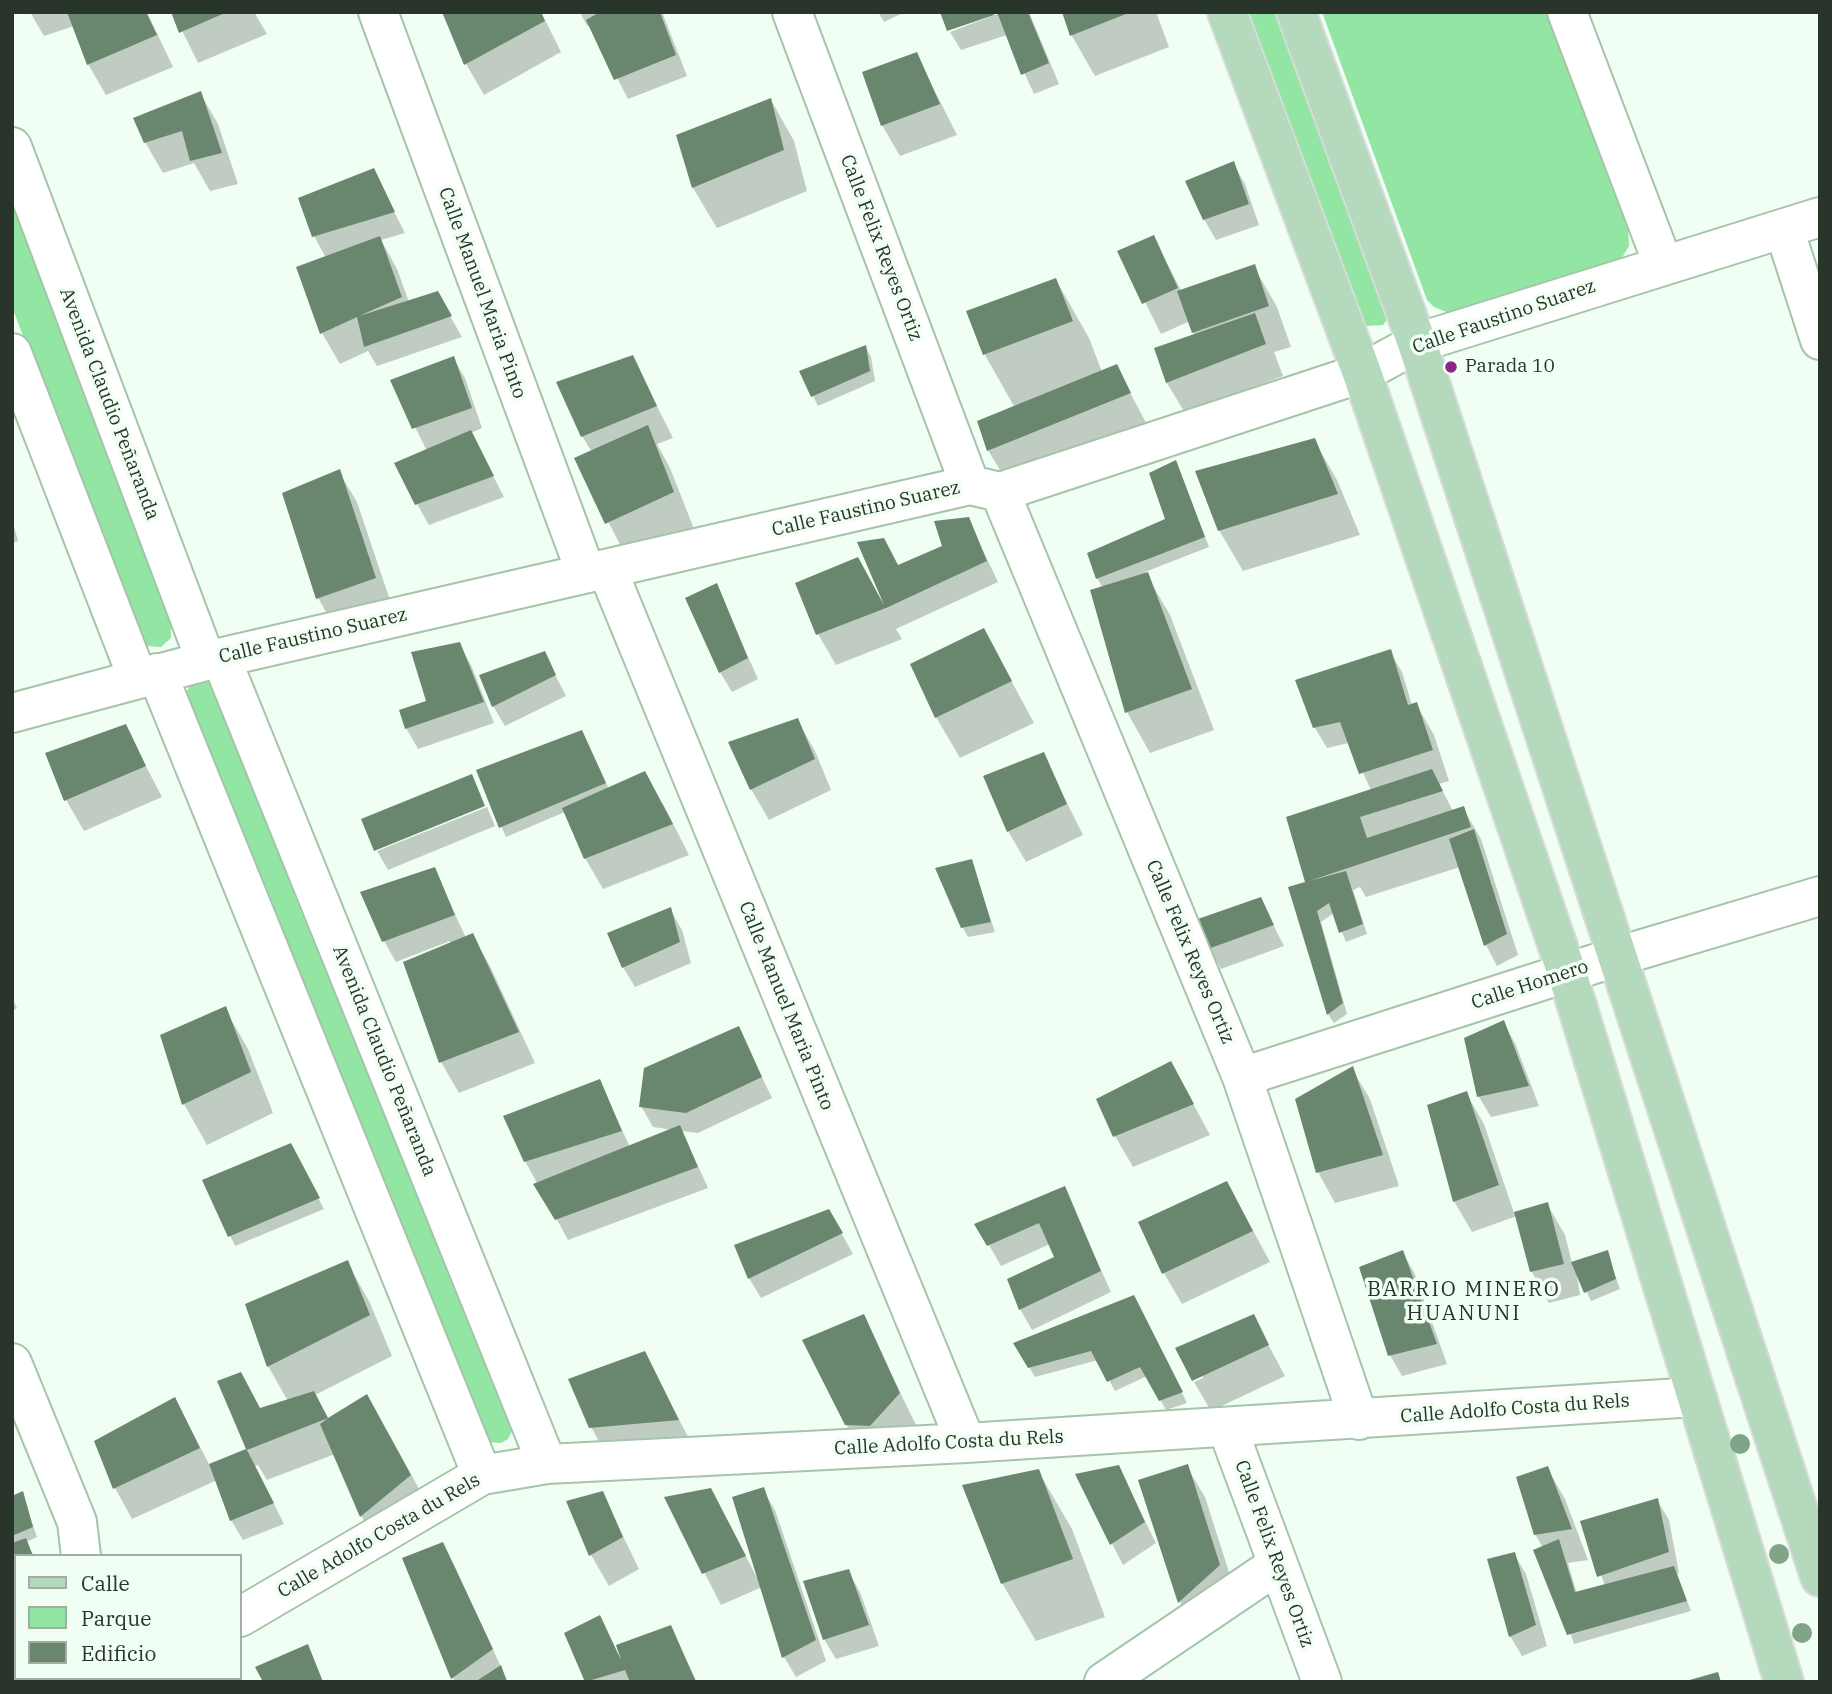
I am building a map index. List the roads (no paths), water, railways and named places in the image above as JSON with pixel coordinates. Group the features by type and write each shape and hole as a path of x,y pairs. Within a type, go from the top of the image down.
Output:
{"main road":[{"path":"1227,12 1362,373 1567,973 1784,1682"},
{"path":"1296,12 1417,343 1820,1577"}],"street":[{"name":"Calle Manuel Maria Pinto","path":"379,12 597,571 966,1443"},
{"name":"Calle Felix Reyes Ortiz","path":"792,12 985,488 1242,1077 1359,1420"},
{"path":"1567,12 1663,264"},
{"name":"Avenida Claudio Peñaranda","path":"12,147 214,659 547,1464"},
{"name":"Calle Faustino Suarez","path":"12,713 214,659 597,571 985,488 1362,373 1417,343 1820,217"},
{"path":"1784,229 1820,340"},
{"path":"12,353 482,1475"},
{"name":"Calle Homero","path":"1242,1077 1619,956 1820,896"},
{"path":"12,1363 77,1522 82,1554"},
{"name":"Calle Adolfo Costa du Rels","path":"242,1617 482,1475 547,1464 966,1443 1696,1397"},
{"name":"Calle Felix Reyes Ortiz","path":"1227,1427 1322,1682"},
{"path":"1104,1682 1277,1565"}],"place":[{"name":"Parada 10","path":"1451,367"}],"district":[{"name":"BARRIO MINERO HUANUNI","path":"1464,1302"}]}
